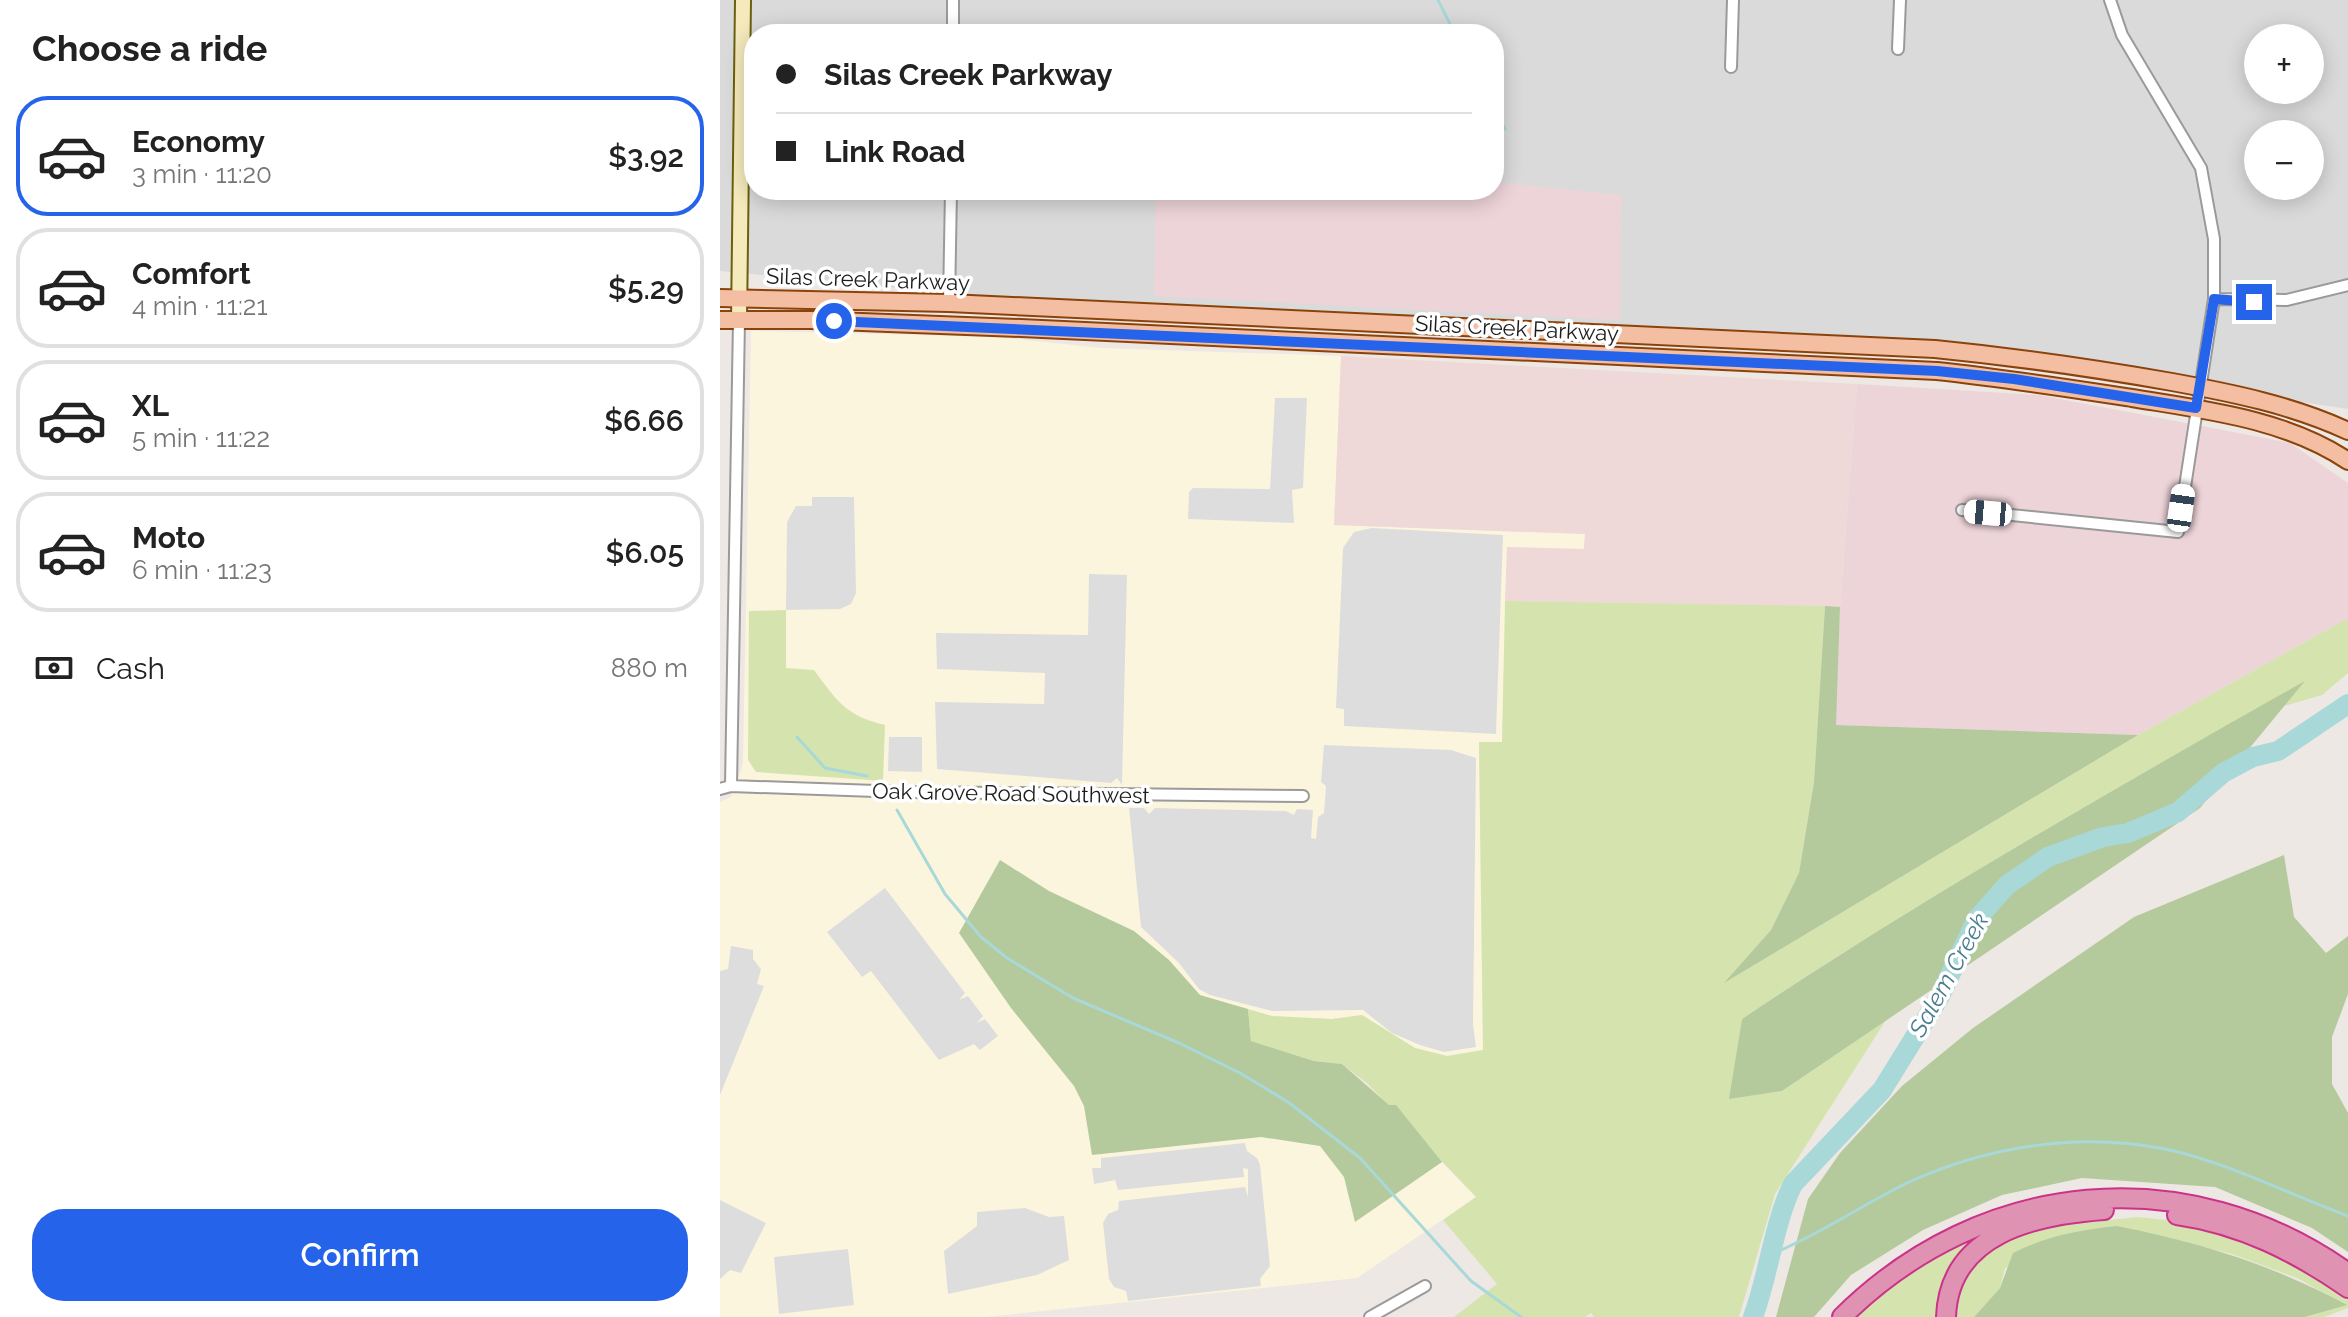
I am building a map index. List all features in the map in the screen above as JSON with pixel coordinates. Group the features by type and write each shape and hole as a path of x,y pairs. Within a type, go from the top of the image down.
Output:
{"highway":[{"path":"1842,1317 1894,1272 1942,1243 1993,1220 2072,1200 2125,1198 2205,1207 2283,1233 2348,1273"},
{"path":"1946,1317 1949,1289 1961,1264 1994,1236 2040,1219 2110,1210 2173,1214 2235,1228 2287,1249 2348,1288"}],"main road":[{"path":"739,320 743,0"},
{"name":"Silas Creek Parkway","path":"720,298 949,303 1935,349 2079,366 2199,387 2269,401 2348,431"},
{"name":"Silas Creek Parkway","path":"720,320 881,322 1937,371 2014,379 2196,408 2294,433 2348,461"},
{"path":"1326,342 1332,329 1467,335 1485,327"}],"street":[{"path":"953,0 953,24"},
{"path":"1731,67 1733,0"},
{"path":"1898,49 1900,0"},
{"path":"1962,510 2178,532 2214,299 2214,239 2201,168 2122,35 2110,0"},
{"path":"949,303 951,200"},
{"path":"2214,299 2287,300 2348,285"},
{"path":"726,787 739,320"},
{"name":"Oak Grove Road Southwest","path":"726,787 1303,796"},
{"path":"1370,1317 1425,1286"}],"shaded area":[{"path":"720,0 2348,0 2348,409 2199,387 1806,341 1137,311 720,271"},
{"path":"1504,183 1621,195 1620,320 1154,296 1156,200 1504,200"},
{"path":"751,331 997,337 1102,348 1341,356 1334,525 1585,534 1584,549 1507,547 1502,743 1479,743 1483,1050 1447,1056 1415,1048 1362,1015 1332,1019 1272,1016 1249,1010 1434,1154 1476,1197 1357,1278 986,1317 720,1317 720,802 731,797 743,764"},
{"path":"1341,356 1857,384 1840,607 1505,601 1507,547 1584,549 1585,534 1334,525"},
{"path":"1857,384 2039,395 2290,443 2348,483 2348,618 2138,735 1835,725 1840,607"},
{"path":"1275,398 1307,398 1303,488 1292,490 1294,523 1188,519 1189,492 1193,488 1270,489"},
{"path":"812,497 854,497 856,593 851,604 840,609 786,610 787,522 796,506 812,506"},
{"path":"1372,528 1503,535 1496,734 1344,726 1344,709 1336,708 1343,548 1354,532"},
{"path":"1089,574 1127,575 1122,785 1117,778 1111,783 937,769 935,702 1044,704 1045,673 937,669 936,633 1088,635"},
{"path":"889,737 922,737 922,772 888,771"},
{"path":"1324,745 1451,750 1476,758 1473,1025 1476,1047 1444,1052 1420,1045 1392,1033 1363,1010 1272,1011 1210,995 1199,989 1179,963 1141,927 1129,808 1144,808 1149,814 1155,808 1286,811 1294,815 1297,809 1313,810 1311,838 1316,839 1318,817 1324,813 1326,786 1321,782"},
{"path":"885,888 965,993 959,1000 968,996 983,1016 977,1023 985,1019 998,1036 980,1050 974,1044 939,1060 871,971 862,977 827,932"},
{"path":"731,946 753,950 753,959 761,969 757,984 764,986 720,1095 720,971 728,969"},
{"path":"1245,1143 1247,1151 1257,1158 1260,1165 1270,1266 1260,1279 1261,1286 1128,1301 1126,1291 1114,1287 1109,1279 1103,1223 1108,1214 1118,1210 1119,1201 1245,1187 1248,1197 1248,1169 1243,1168 1244,1177 1118,1190 1115,1180 1094,1184 1092,1168 1101,1168 1101,1158"},
{"path":"720,1200 766,1223 741,1273 730,1270 720,1279"},
{"path":"1025,1208 1049,1217 1064,1216 1069,1260 1037,1275 948,1294 944,1251 977,1226 977,1212"},
{"path":"848,1249 854,1305 779,1314 774,1257"}],"green space":[{"path":"1505,601 1825,606 1814,782 1799,874 1771,930 1727,981 2138,735 2348,618 2348,673 2322,695 2284,706 2303,683 2160,763 1949,887 1742,1019 1730,1098 1782,1091 1886,1020 1775,1194 1739,1317 1594,1317 1591,1313 1585,1317 1454,1317 1497,1284 1443,1220 1476,1197 1368,1084 1342,1064 1314,1061 1251,1041 1248,1009 1272,1016 1332,1019 1362,1015 1415,1048 1447,1056 1483,1050 1479,742 1502,742"},
{"path":"1825,606 1840,607 1836,725 2138,735 1724,983 1771,930 1799,873 1814,782"},
{"path":"786,610 786,668 814,670 851,712 885,725 883,781 756,772 748,760 749,611"},
{"path":"2305,681 2200,808 1782,1091 1729,1099 1742,1019 1950,887"},
{"path":"2284,855 2294,917 2326,953 2348,936 2348,994 2332,1037 2332,1084 2348,1113 2348,1252 2312,1228 2215,1187 2082,1178 2002,1195 1923,1230 1851,1275 1814,1317 1776,1317 1808,1199 1840,1153 1902,1086 1973,1028 2134,917"},
{"path":"1000,860 1049,891 1134,931 1169,960 1200,995 1248,1009 1251,1041 1314,1061 1342,1064 1389,1105 1396,1105 1442,1162 1355,1222 1344,1177 1320,1146 1261,1137 1092,1155 1084,1106 1074,1086 1011,1008 959,933"},
{"path":"2138,1217 2184,1222 2263,1245 2348,1296 2348,1308 2324,1317 2305,1317 2346,1305 2297,1278 2232,1254 2117,1226 2005,1268 2000,1288 1974,1317 1953,1317 1962,1280 1974,1261 1992,1247 2039,1229"},
{"path":"2117,1226 2235,1256 2292,1278 2347,1305 2305,1317 1974,1317 2000,1288 2013,1253 2064,1235"},
{"path":"1963,1243 1968,1249 1941,1317 1853,1317 1924,1260"}],"waterway":[{"path":"1438,0 1450,24"},
{"name":"Salem Creek","path":"1753,1317 1781,1215 1793,1184 1882,1090 1939,998 1977,919 2007,885 2048,857 2103,837 2128,833 2178,812 2223,773 2253,757 2278,751 2348,704"},
{"path":"797,737 825,768 867,776"},
{"path":"897,810 945,894 981,937 1007,958 1073,998 1179,1043 1240,1073 1288,1102 1360,1158 1471,1281 1521,1317"},
{"path":"1774,1253 1909,1182 1939,1170 2002,1151 2067,1142 2132,1144 2188,1155 2348,1216"}],"route":[{"path":"834,321 1937,371 2014,379 2196,408 2214,299 2254,302"}]}
